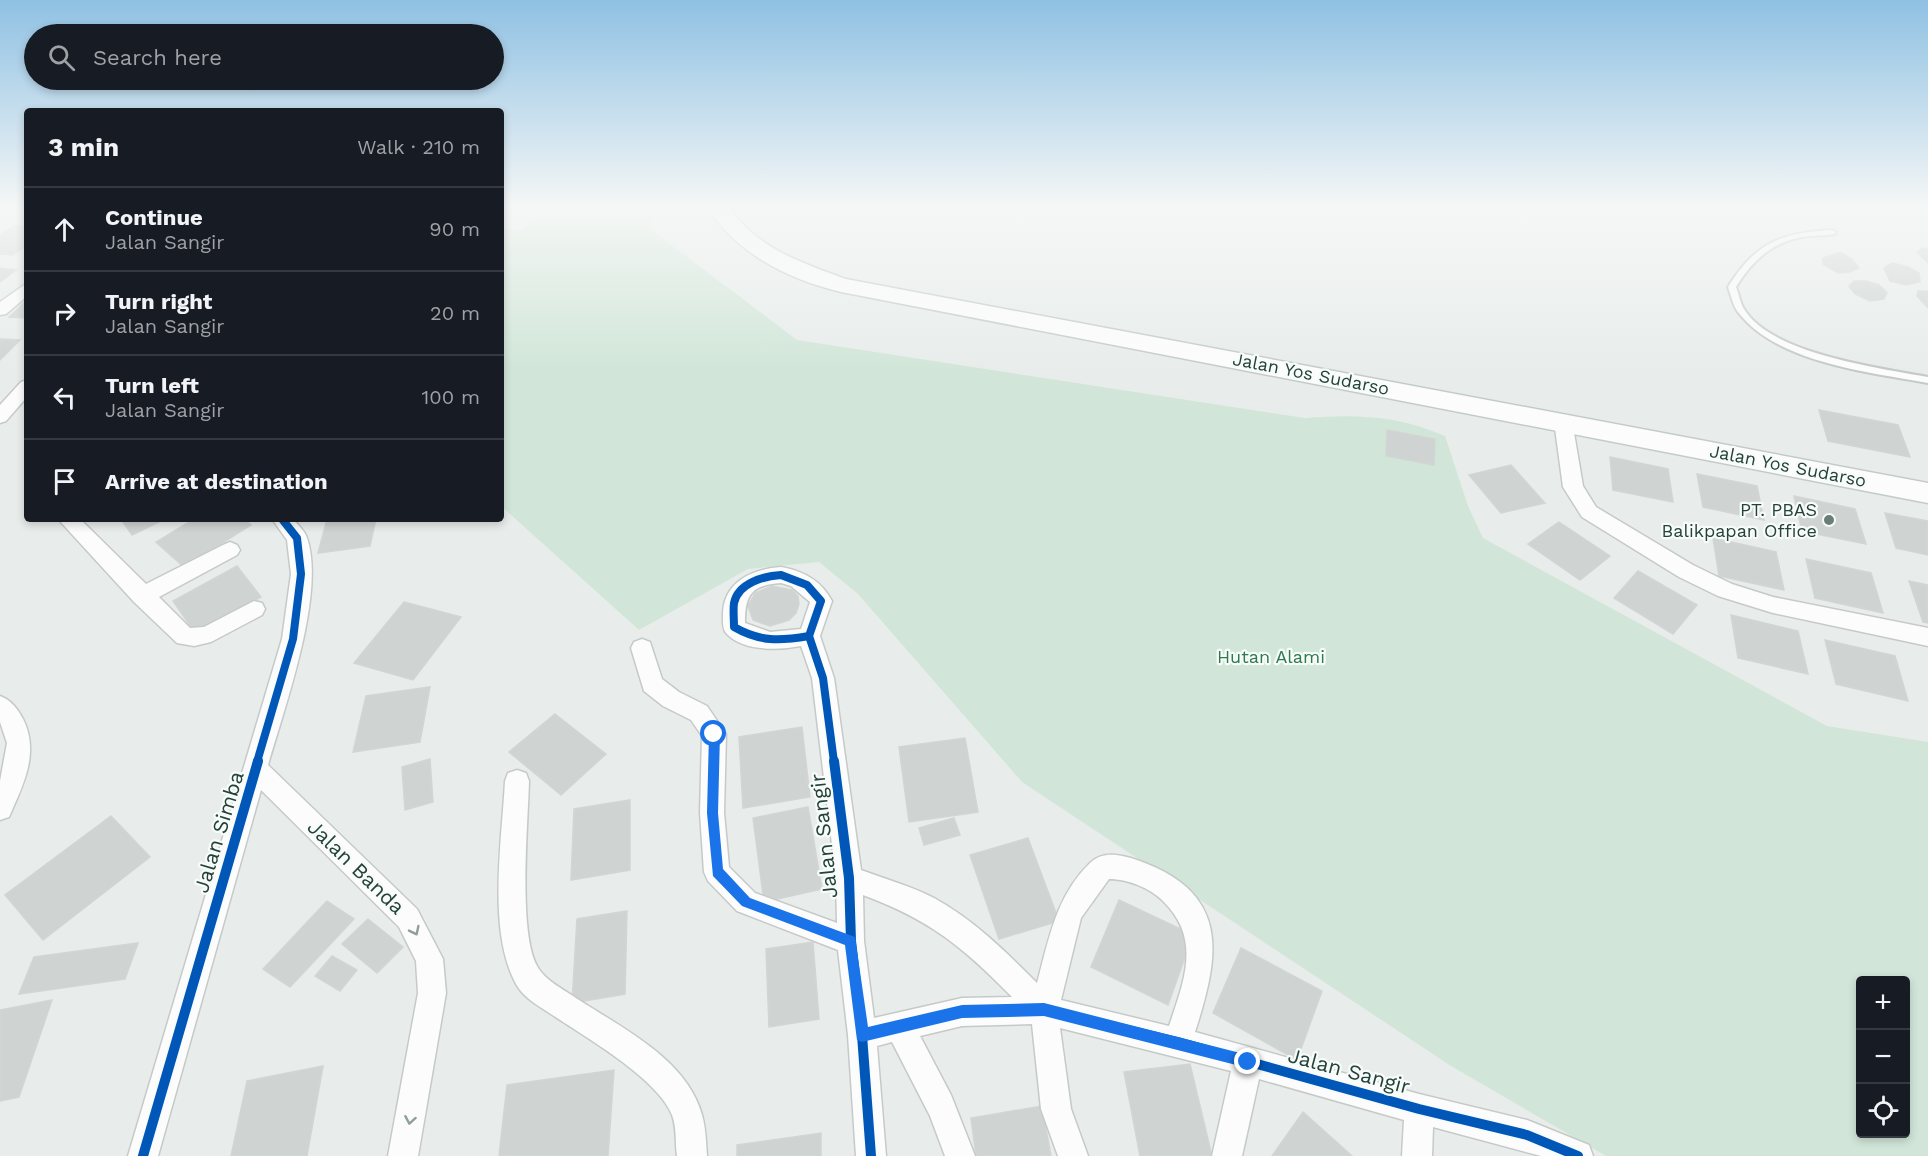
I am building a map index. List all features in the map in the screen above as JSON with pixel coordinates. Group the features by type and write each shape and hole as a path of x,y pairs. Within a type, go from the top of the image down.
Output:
{"main road":[{"name":"Jalan Yos Sudarso","path":"783,261 841,285 1563,421 1928,493"}],"street":[{"path":"0,310 24,290"},
{"path":"0,417 24,389"},
{"path":"1563,421 1573,488 1589,512 1686,571 1725,590 1773,605 1928,637"},
{"path":"71,522 176,631 193,638 220,629 254,609"},
{"name":"Jalan Simba","path":"143,1156 257,770 293,639 301,574 297,538 284,522"},
{"path":"142,596 230,550"},
{"name":"Jalan Sangir","path":"809,636 823,678 849,878 850,941 862,1035 871,1156"},
{"path":"642,648 652,684 671,699 699,713 714,734 712,813 717,872 746,902 850,941"},
{"path":"0,706 18,730 21,747 10,789 0,809"},
{"name":"Jalan Banda","path":"257,770 408,918 429,959 432,993 403,1156"},
{"path":"517,782 514,912 516,941 523,970 535,987 629,1051 671,1087 686,1110 692,1156"},
{"path":"1073,1156 1056,1108 1044,1010 1069,912 1100,870 1109,866 1157,880 1190,907 1197,921 1201,936 1201,968 1178,1042"},
{"name":"Jalan Sangir","path":"849,878 923,907 965,936 1009,973 1044,1010"},
{"name":"Jalan Sangir","path":"862,1035 962,1012 1044,1010 1178,1042 1419,1109 1527,1135 1578,1156"},
{"path":"898,1026 937,1093 950,1121 960,1156"},
{"path":"1227,1156 1248,1062"},
{"path":"1417,1156 1419,1109"}],"lane":[{"path":"1749,261 1732,287 1734,301 1752,324 1784,345 1812,354 1928,380"}],"green space":[{"name":"Hutan Alami","path":"504,261 692,261 797,340 1305,418 1359,416 1393,420 1445,436 1468,506 1483,538 1827,726 1928,742 1928,1156 1606,1156 1451,1066 1022,782 858,594 819,562 748,569 639,630 504,509"}],"building":[{"path":"1823,261 1854,261 1859,268 1850,272 1838,273 1823,264"},
{"path":"1892,263 1908,267 1919,273 1920,282 1906,285 1890,281 1884,268"},
{"path":"0,268 16,270 0,282"},
{"path":"1854,281 1866,281 1879,285 1887,293 1884,299 1870,301 1855,294 1849,286"},
{"path":"1918,291 1928,291 1928,308 1917,296"},
{"path":"24,303 24,318 9,317"},
{"path":"0,339 20,340 0,360"},
{"path":"1819,410 1898,425 1910,457 1828,441"},
{"path":"1387,430 1435,439 1434,465 1386,456"},
{"path":"1610,457 1668,469 1673,502 1613,490"},
{"path":"1511,465 1545,503 1501,513 1469,475"},
{"path":"1697,474 1757,486 1764,520 1703,507"},
{"name":"PT. PBAS Balikpapan Office","path":"1794,496 1855,509 1866,544 1802,531"},
{"path":"1885,513 1928,521 1928,555 1896,548"},
{"path":"123,522 159,522 132,535"},
{"path":"189,522 248,522 251,525 184,567 156,542"},
{"path":"326,522 375,522 370,546 318,553"},
{"path":"1559,522 1610,556 1580,580 1528,544"},
{"path":"1713,538 1776,552 1784,590 1719,576"},
{"path":"1806,559 1871,573 1883,613 1815,598"},
{"path":"237,566 261,597 195,633 173,601"},
{"path":"1638,571 1697,605 1673,634 1614,598"},
{"path":"1909,581 1928,585 1928,623 1923,622"},
{"path":"772,586 792,590 798,596 799,604 796,613 789,620 770,626 753,620 748,606 755,593"},
{"path":"404,602 461,617 413,680 354,663"},
{"path":"1731,615 1798,631 1808,674 1738,658"},
{"path":"1825,640 1895,656 1908,701 1836,684"},
{"path":"430,687 420,742 353,752 366,696"},
{"path":"555,714 606,754 561,795 509,752"},
{"path":"802,727 810,797 743,808 739,737"},
{"path":"965,738 978,812 909,822 899,747"},
{"path":"430,759 433,802 405,810 402,767"},
{"path":"630,800 630,870 571,880 574,809"},
{"path":"808,807 822,889 764,902 753,818"},
{"path":"111,816 150,857 43,940 5,895"},
{"path":"954,818 960,835 924,845 919,828"},
{"path":"1028,838 1059,921 999,939 970,855"},
{"path":"1119,900 1193,935 1168,1005 1091,967"},
{"path":"327,901 354,919 290,987 263,969"},
{"path":"627,911 625,994 572,1003 577,919"},
{"path":"368,919 403,947 377,973 342,944"},
{"path":"813,942 819,1019 769,1027 766,949"},
{"path":"138,943 125,979 19,994 34,957"},
{"path":"1241,948 1322,991 1297,1060 1213,1013"},
{"path":"332,956 357,970 340,991 315,976"},
{"path":"52,1000 19,1097 0,1101 0,1010"},
{"path":"1190,1064 1212,1156 1140,1156 1124,1072"},
{"path":"323,1066 307,1156 231,1156 247,1081"},
{"path":"614,1070 608,1156 499,1156 507,1085"},
{"path":"1042,1106 1051,1156 976,1156 971,1118"},
{"path":"1303,1112 1352,1156 1272,1156"},
{"path":"821,1133 821,1156 737,1156 737,1145"}],"cycle path":[{"path":"143,1156 293,639 301,574 297,538 284,522"},
{"path":"809,636 770,641 744,633 734,627 734,601 750,583 760,578 781,575 807,585 821,601 809,636 823,678 849,878 851,941 862,1035 871,1156"},
{"path":"862,1035 962,1012 1044,1010 1178,1042 1419,1109 1527,1135 1578,1156"}],"place":[{"name":"PT. PBAS Balikpapan Office","path":"1829,520"}],"route":[{"path":"714,734 712,813 717,872 746,902 850,941 862,1035 962,1012 1044,1010 1178,1042 1248,1062"}]}
